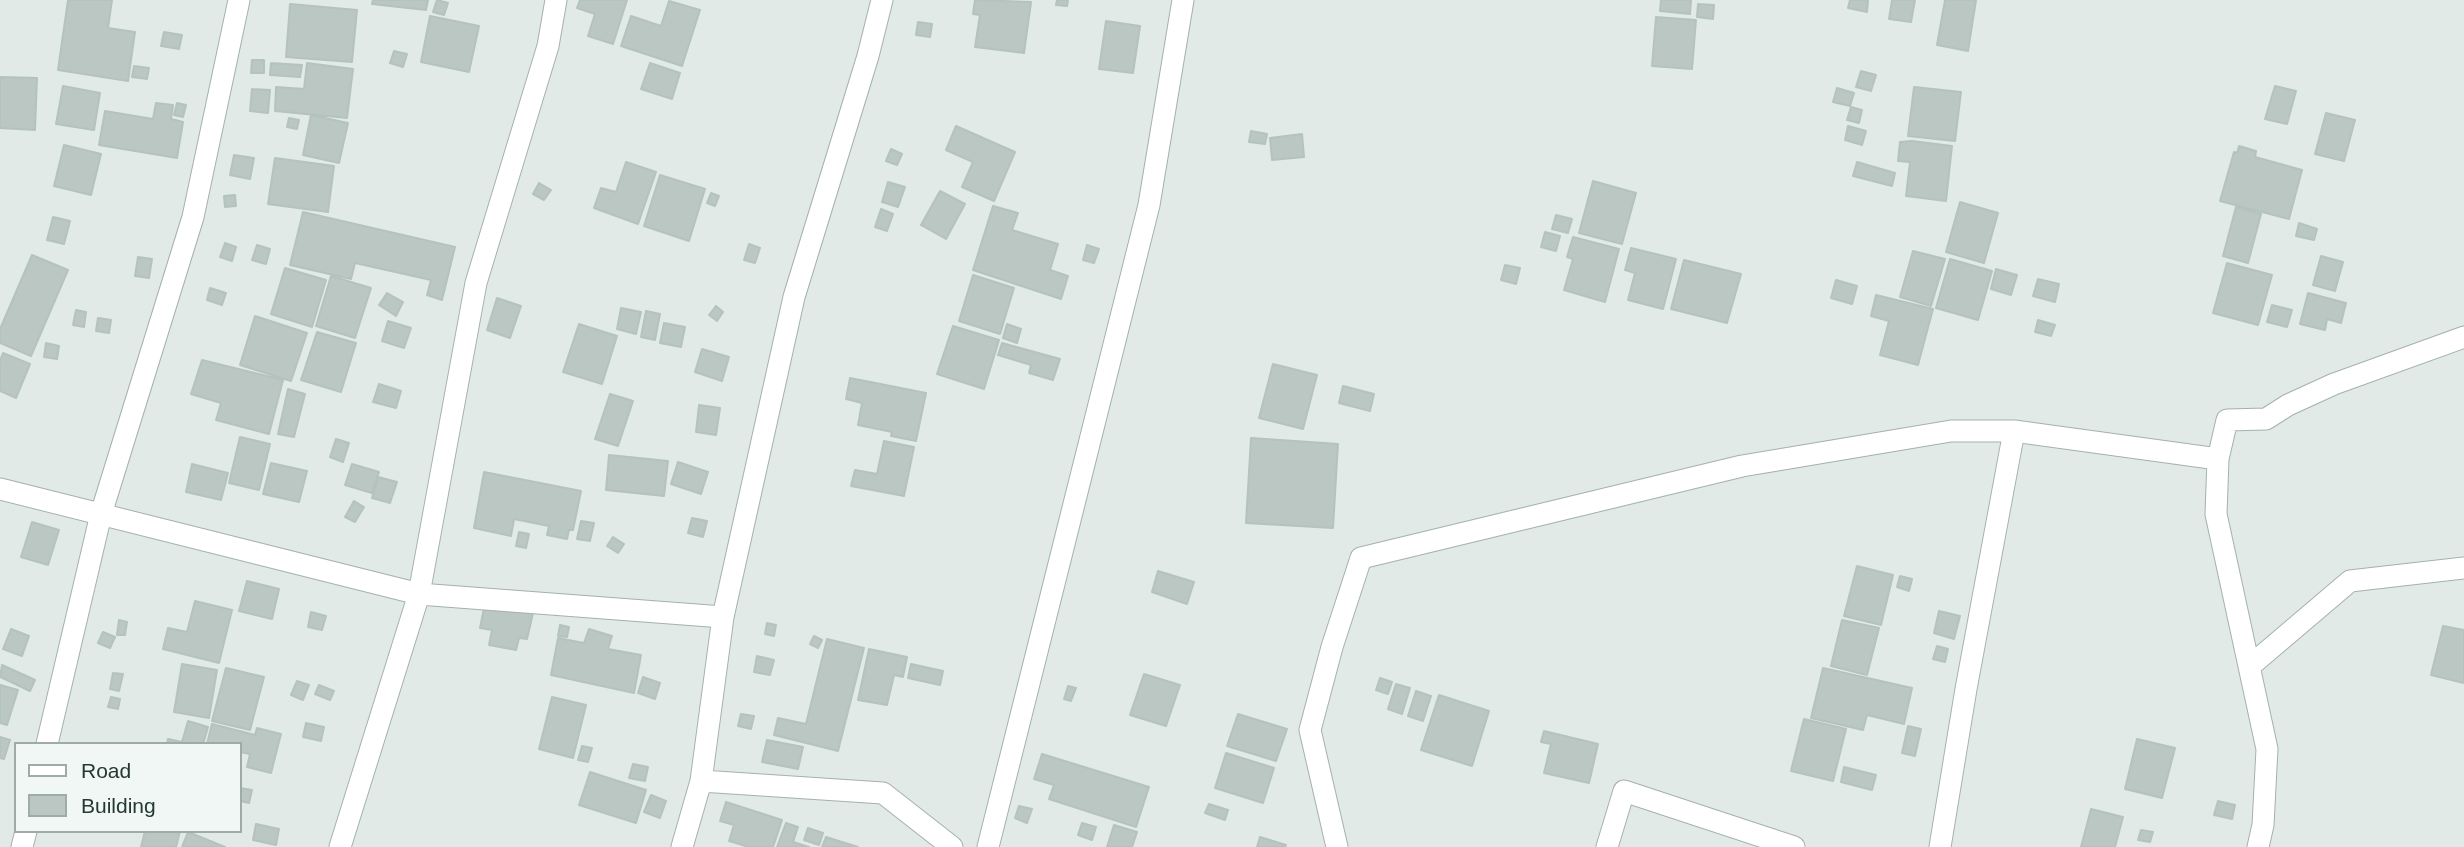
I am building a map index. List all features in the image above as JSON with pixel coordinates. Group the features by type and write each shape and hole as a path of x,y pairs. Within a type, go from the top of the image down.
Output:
{"street":[{"path":"47,742 101,514 193,218 239,0"},
{"path":"341,847 419,594 476,283 548,46 556,0"},
{"path":"682,847 701,781 723,617 794,298 868,56 881,0"},
{"path":"988,847 1149,205 1183,0"},
{"path":"2258,847 2263,825 2267,749 2216,514 2218,459 2227,420 2266,419 2288,405 2334,384 2464,337"},
{"path":"1337,847 1310,730 1332,647 1361,558 1742,466 1951,431 2014,431 2218,459"},
{"path":"1940,847 2014,431"},
{"path":"0,489 419,594 723,617"},
{"path":"2250,666 2350,581 2464,568"},
{"path":"701,781 883,793 953,847"},
{"path":"1608,847 1624,791 1794,847"}],"building":[{"path":"68,0 112,0 108,28 135,32 128,81 58,70"},
{"path":"373,0 428,0 426,10 372,4"},
{"path":"437,0 448,3 444,15 433,12"},
{"path":"580,0 627,0 613,44 588,36 595,14 577,8"},
{"path":"975,0 1031,2 1024,53 975,47 980,15 973,14"},
{"path":"1057,0 1068,0 1067,6 1056,5"},
{"path":"1661,0 1691,0 1690,14 1660,11"},
{"path":"1850,0 1868,0 1867,12 1848,8"},
{"path":"1892,0 1915,0 1911,22 1889,19"},
{"path":"1945,0 1976,0 1968,51 1937,45"},
{"path":"669,1 700,10 682,66 621,46 631,16 661,26"},
{"path":"290,4 357,10 352,62 286,57"},
{"path":"1698,4 1714,5 1713,19 1697,17"},
{"path":"430,16 479,26 469,72 421,62"},
{"path":"1656,17 1696,20 1692,69 1652,66"},
{"path":"1106,21 1140,26 1133,73 1099,69"},
{"path":"918,22 932,24 930,37 916,35"},
{"path":"164,32 182,35 179,49 161,46"},
{"path":"394,51 407,54 403,67 390,63"},
{"path":"252,60 264,60 264,73 251,73"},
{"path":"271,63 302,65 300,77 270,75"},
{"path":"307,63 353,69 347,118 275,111 276,87 304,89"},
{"path":"650,63 680,73 672,99 641,89"},
{"path":"134,66 149,68 147,79 132,77"},
{"path":"1861,71 1876,75 1871,91 1856,87"},
{"path":"0,77 37,78 35,130 0,128"},
{"path":"63,86 100,93 94,130 56,124"},
{"path":"2275,86 2296,91 2287,124 2265,119"},
{"path":"1914,87 1961,92 1955,141 1908,136"},
{"path":"1837,88 1854,93 1850,106 1833,102"},
{"path":"252,89 270,90 268,113 250,111"},
{"path":"156,103 173,105 171,119 183,122 177,158 99,145 105,111 153,119"},
{"path":"177,103 186,105 183,117 174,115"},
{"path":"1851,107 1862,110 1859,123 1847,120"},
{"path":"2326,113 2355,120 2344,161 2315,154"},
{"path":"311,115 348,123 339,163 303,155"},
{"path":"289,118 299,120 297,129 287,127"},
{"path":"956,126 1015,152 994,201 962,187 973,162 946,150"},
{"path":"1848,126 1866,131 1862,145 1845,140"},
{"path":"1251,131 1267,134 1265,144 1249,142"},
{"path":"1302,134 1304,157 1272,160 1270,138"},
{"path":"1900,142 1952,146 1946,201 1906,196 1910,162 1898,161"},
{"path":"64,145 101,154 91,195 54,186"},
{"path":"2239,146 2256,151 2255,157 2302,170 2289,219 2220,201 2234,152 2237,153"},
{"path":"891,149 902,154 897,165 886,161"},
{"path":"234,155 254,158 250,179 230,175"},
{"path":"275,158 334,166 328,212 268,204"},
{"path":"626,162 656,172 638,224 594,208 601,188 616,192"},
{"path":"1857,162 1895,173 1892,186 1853,176"},
{"path":"660,175 705,189 689,241 644,226"},
{"path":"1593,181 1636,193 1622,244 1579,233"},
{"path":"888,182 905,187 898,207 882,202"},
{"path":"539,183 551,190 544,200 533,194"},
{"path":"940,191 965,204 946,239 921,225"},
{"path":"711,193 719,196 715,206 707,203"},
{"path":"235,195 236,206 225,207 224,196"},
{"path":"1960,202 1998,213 1984,263 1946,252"},
{"path":"993,206 1018,213 1012,230 1058,244 1050,270 1068,276 1061,299 973,270"},
{"path":"2236,207 2261,214 2248,263 2223,256"},
{"path":"881,209 893,214 887,231 875,227"},
{"path":"303,212 455,247 442,300 427,295 431,280 355,263 351,279 290,265"},
{"path":"1556,215 1572,219 1568,233 1552,229"},
{"path":"53,217 70,221 64,244 47,240"},
{"path":"2299,223 2317,229 2314,240 2296,236"},
{"path":"1545,232 1560,236 1556,251 1541,247"},
{"path":"1573,237 1619,249 1605,302 1564,290 1573,259 1567,257"},
{"path":"225,243 236,247 232,261 220,257"},
{"path":"749,244 760,248 755,263 744,260"},
{"path":"257,245 270,249 266,264 252,260"},
{"path":"1087,245 1099,249 1094,263 1083,260"},
{"path":"1631,248 1676,259 1663,309 1628,300 1635,273 1625,270"},
{"path":"1913,251 1945,259 1931,306 1900,297"},
{"path":"32,255 68,270 31,356 0,343 0,329"},
{"path":"2321,256 2343,262 2335,291 2313,285"},
{"path":"138,257 152,259 149,278 135,276"},
{"path":"1950,259 1992,271 1978,320 1936,308"},
{"path":"1684,260 1741,274 1727,323 1671,309"},
{"path":"2227,263 2272,275 2258,325 2213,313"},
{"path":"1505,265 1520,268 1516,284 1501,280"},
{"path":"285,268 326,280 312,327 271,314"},
{"path":"1996,269 2017,275 2011,295 1991,289"},
{"path":"973,275 1014,288 1000,334 959,321"},
{"path":"331,276 371,288 355,338 316,326"},
{"path":"2038,279 2059,284 2055,302 2033,296"},
{"path":"1836,280 1857,286 1852,304 1831,298"},
{"path":"210,288 226,293 222,305 207,300"},
{"path":"387,293 403,302 396,316 379,305"},
{"path":"2308,293 2346,303 2341,323 2327,319 2325,330 2300,324"},
{"path":"1876,295 1933,309 1918,365 1880,355 1889,321 1871,316"},
{"path":"497,298 521,306 510,338 487,330"},
{"path":"2272,305 2292,310 2287,327 2267,322"},
{"path":"716,306 723,312 717,321 709,315"},
{"path":"621,308 641,312 636,334 617,329"},
{"path":"76,310 86,312 84,327 73,325"},
{"path":"646,311 660,314 655,340 641,337"},
{"path":"255,316 307,333 291,381 240,365"},
{"path":"98,318 111,320 109,333 96,331"},
{"path":"2038,320 2055,325 2051,336 2035,332"},
{"path":"388,321 411,328 404,348 382,341"},
{"path":"664,323 685,327 681,347 660,343"},
{"path":"579,324 617,336 602,384 563,372"},
{"path":"1007,324 1021,329 1017,343 1003,338"},
{"path":"953,326 999,340 984,389 937,374"},
{"path":"317,332 356,343 341,392 301,380"},
{"path":"46,343 59,346 57,359 44,357"},
{"path":"1002,343 1060,359 1053,380 1029,373 1031,365 998,355"},
{"path":"702,349 729,357 722,381 695,372"},
{"path":"3,353 30,364 16,398 0,391 0,361"},
{"path":"202,360 283,380 269,434 216,420 221,403 191,394"},
{"path":"1273,364 1317,375 1303,429 1259,418"},
{"path":"850,378 926,393 916,441 891,436 892,432 858,425 862,403 846,399"},
{"path":"379,384 401,391 396,408 373,402"},
{"path":"1343,386 1374,394 1370,411 1339,403"},
{"path":"288,389 305,394 294,437 278,434"},
{"path":"610,394 633,401 618,446 595,439"},
{"path":"699,405 720,408 716,435 696,432"},
{"path":"240,437 270,444 259,490 229,483"},
{"path":"1251,438 1338,444 1333,528 1246,523"},
{"path":"336,439 349,443 343,462 330,457"},
{"path":"884,441 914,447 904,496 851,486 855,470 877,474"},
{"path":"609,455 668,461 664,496 606,490"},
{"path":"678,462 708,472 701,494 671,484"},
{"path":"271,463 307,471 299,502 263,494"},
{"path":"192,464 228,473 221,500 186,492"},
{"path":"352,464 379,472 372,493 345,485"},
{"path":"484,472 581,491 573,530 569,530 567,539 547,535 549,526 514,519 511,536 474,528"},
{"path":"378,477 397,482 390,503 372,498"},
{"path":"354,501 364,507 355,522 345,517"},
{"path":"692,518 707,521 703,537 688,533"},
{"path":"581,521 594,523 590,541 577,539"},
{"path":"32,522 59,530 48,565 21,557"},
{"path":"519,532 529,534 526,548 516,546"},
{"path":"613,537 624,544 618,553 607,546"},
{"path":"1857,566 1893,575 1881,625 1844,616"},
{"path":"1158,571 1194,582 1187,604 1152,592"},
{"path":"1900,576 1912,579 1909,591 1897,587"},
{"path":"247,581 279,589 272,619 239,611"},
{"path":"195,601 232,610 219,663 163,649 168,628 187,632"},
{"path":"497,606 533,613 527,639 519,638 516,650 489,645 492,630 480,628 484,608 496,611"},
{"path":"1939,611 1960,616 1954,639 1934,633"},
{"path":"311,612 326,616 322,630 308,627"},
{"path":"119,620 127,622 125,635 117,635"},
{"path":"1842,620 1879,628 1867,675 1831,666"},
{"path":"767,623 776,625 774,636 765,634"},
{"path":"560,625 569,627 567,637 558,636"},
{"path":"2443,626 2464,630 2464,683 2431,675"},
{"path":"11,629 29,636 22,656 3,649"},
{"path":"589,629 612,636 608,649 641,655 634,693 551,675 558,638 584,643"},
{"path":"103,632 115,637 110,648 98,643"},
{"path":"814,636 822,640 818,648 810,644"},
{"path":"827,639 864,648 838,751 774,735 778,718 806,724"},
{"path":"1937,646 1948,649 1945,662 1933,659"},
{"path":"869,649 907,657 903,677 894,675 887,705 858,700"},
{"path":"757,656 774,660 770,675 754,672"},
{"path":"182,664 217,670 209,718 174,712"},
{"path":"911,664 943,671 940,685 908,678"},
{"path":"2,665 35,680 30,691 0,677"},
{"path":"226,668 264,677 250,730 212,721"},
{"path":"1823,668 1912,688 1904,724 1867,715 1863,730 1811,718"},
{"path":"113,673 123,674 119,691 110,689"},
{"path":"1144,674 1180,685 1166,726 1130,715"},
{"path":"643,677 660,683 655,699 638,693"},
{"path":"1380,678 1392,682 1388,694 1376,690"},
{"path":"297,681 309,685 303,700 291,695"},
{"path":"1396,684 1410,688 1402,714 1388,709"},
{"path":"0,685 18,690 7,725 0,723"},
{"path":"319,685 334,691 330,700 315,694"},
{"path":"1068,686 1076,688 1071,701 1064,699"},
{"path":"1416,691 1431,696 1423,721 1408,716"},
{"path":"1439,695 1489,711 1472,766 1421,750"},
{"path":"111,697 120,699 118,709 108,707"},
{"path":"552,697 586,705 573,758 539,749"},
{"path":"741,714 754,716 751,729 738,726"},
{"path":"1238,714 1287,729 1276,761 1227,746"},
{"path":"1804,719 1846,729 1833,781 1791,771"},
{"path":"188,721 208,727 204,742 182,742"},
{"path":"306,723 324,727 321,741 303,737"},
{"path":"212,724 255,735 257,728 281,734 271,773 247,767 250,754 242,752 242,742 208,742"},
{"path":"1908,726 1921,729 1915,756 1902,753"},
{"path":"1544,731 1598,744 1589,783 1544,773 1551,744 1541,742"},
{"path":"0,737 10,740 4,759 0,758"},
{"path":"2137,739 2175,748 2162,798 2125,789"},
{"path":"767,740 803,747 798,769 762,762"},
{"path":"582,746 592,748 588,762 578,760"},
{"path":"1226,753 1274,768 1263,803 1215,788"},
{"path":"1042,754 1149,787 1136,827 1049,799 1054,785 1034,779"},
{"path":"633,764 648,767 645,781 629,778"},
{"path":"1844,767 1876,775 1872,790 1841,782"},
{"path":"590,772 646,790 636,823 579,805"},
{"path":"242,788 252,790 249,803 242,801"},
{"path":"651,795 666,801 660,818 644,812"},
{"path":"2218,801 2235,805 2232,819 2214,815"},
{"path":"726,802 782,820 773,847 749,847 729,841 734,825 720,821"},
{"path":"1209,804 1228,810 1225,820 1205,813"},
{"path":"1019,806 1032,809 1027,823 1015,818"},
{"path":"2091,809 2123,817 2115,847 2081,847"},
{"path":"786,823 798,827 793,842 809,847 777,847"},
{"path":"1082,823 1096,827 1092,840 1078,835"},
{"path":"256,824 279,829 276,845 253,840"},
{"path":"1114,825 1137,832 1132,847 1107,847"},
{"path":"808,828 823,833 819,845 804,840"},
{"path":"2141,830 2153,832 2150,842 2138,840"},
{"path":"144,833 180,833 176,847 141,847"},
{"path":"188,833 190,833 225,847 182,847"},
{"path":"826,837 858,847 822,847"},
{"path":"1260,837 1286,845 1257,847"}]}
